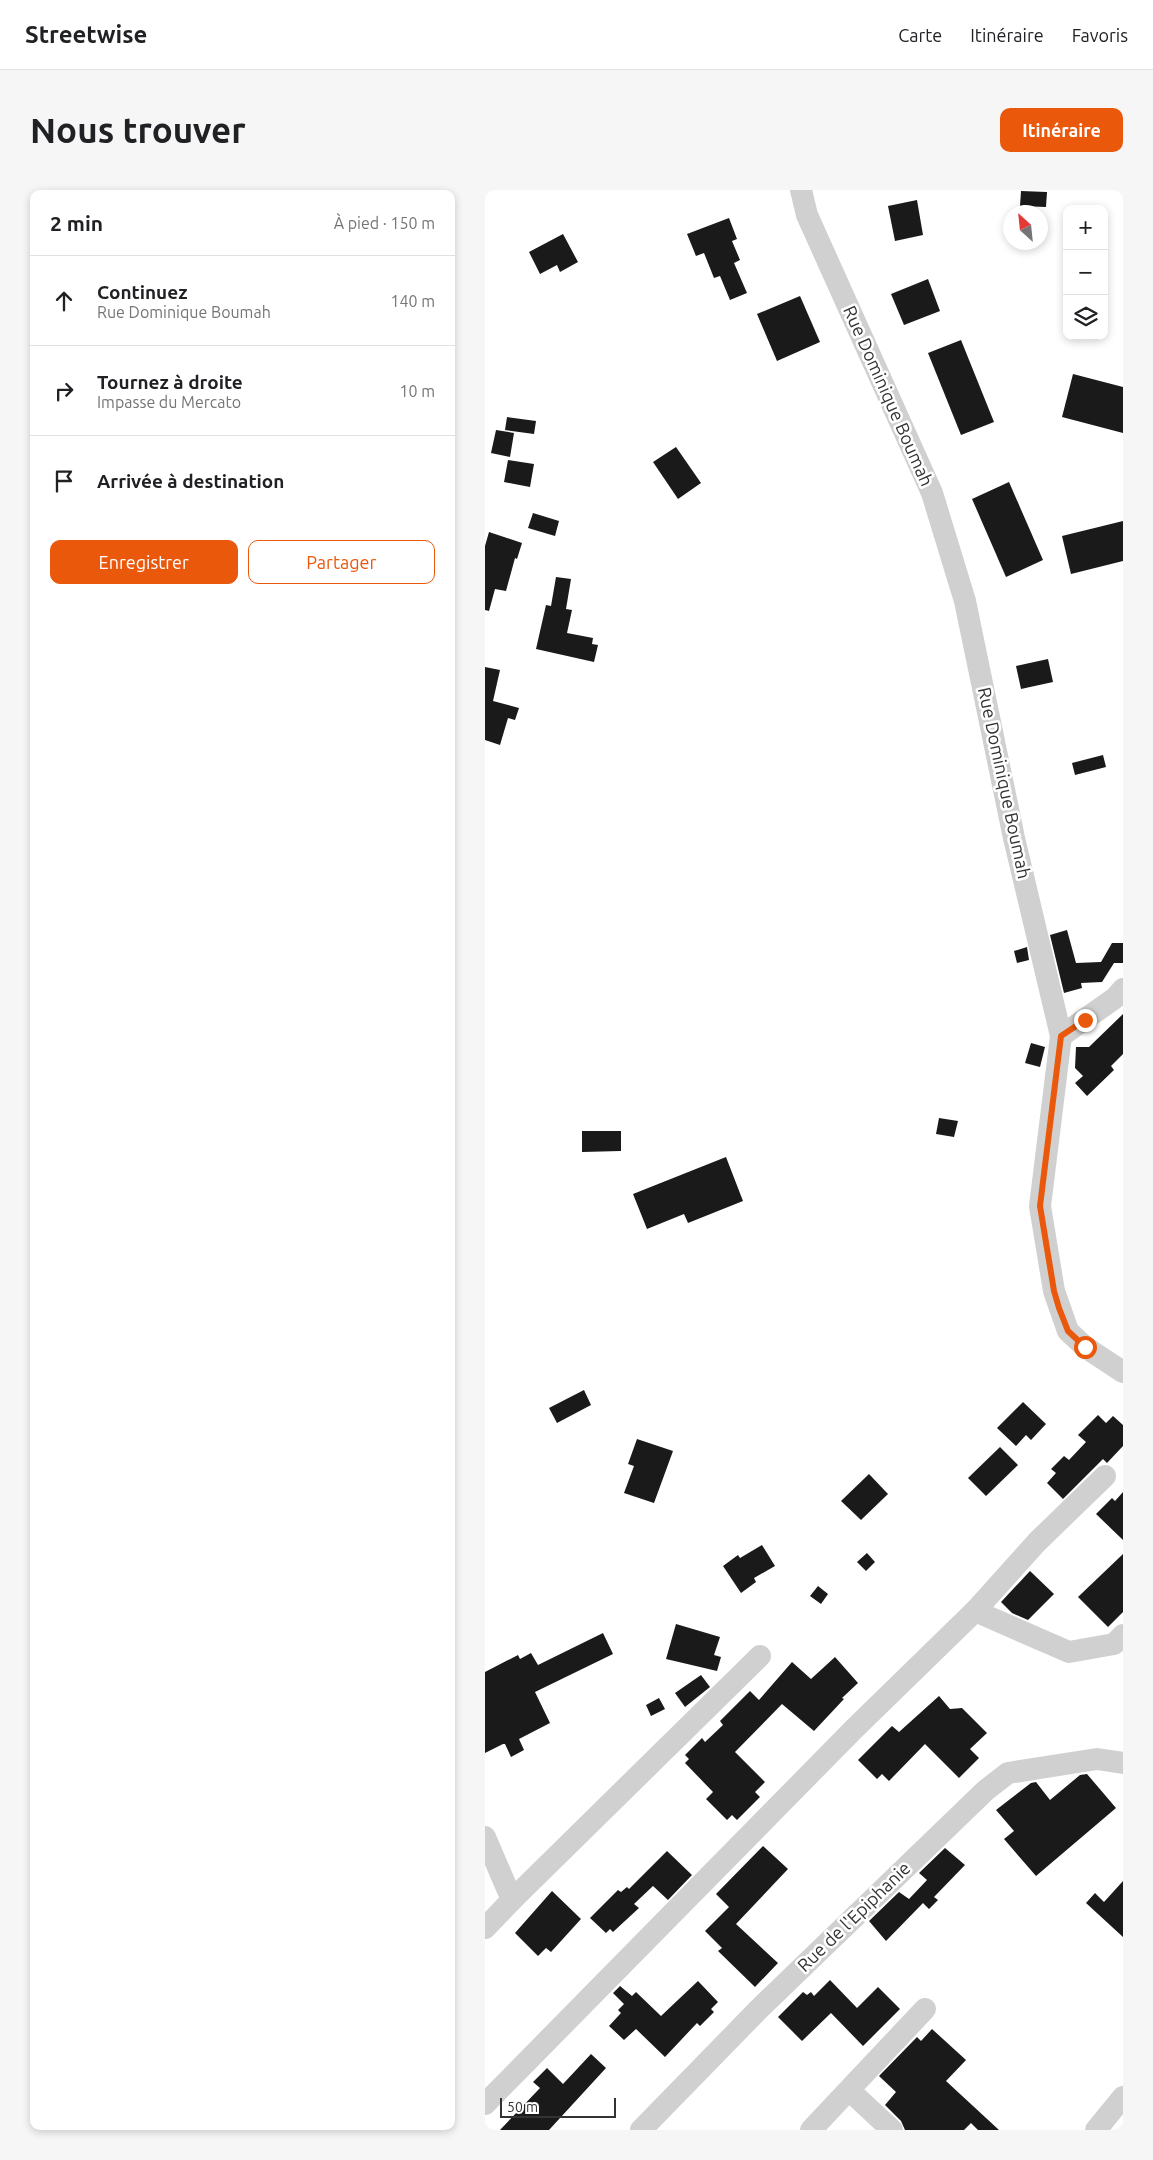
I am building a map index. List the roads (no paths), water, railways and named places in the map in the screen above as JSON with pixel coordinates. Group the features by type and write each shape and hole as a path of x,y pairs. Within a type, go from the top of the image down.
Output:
{"street":[{"name":"Rue Dominique Boumah","path":"801,190 807,215 932,494 965,601 1014,838 1061,1036 1040,1206 1054,1291 1068,1331 1085,1347 1123,1372"},
{"path":"1061,1036 1115,998 1123,989"},
{"path":"485,2104 847,1736 975,1611 1037,1542 1105,1476"},
{"path":"975,1611 1069,1652 1114,1644 1123,1635"},
{"path":"485,1928 761,1656"},
{"name":"Rue de l'Epiphanie","path":"641,2130 760,2008 985,1790 1007,1773 1097,1759 1123,1763"},
{"path":"485,1837 512,1900"},
{"path":"811,2130 925,2009"},
{"path":"850,2090 892,2130"},
{"path":"1096,2130 1123,2097"}]}
